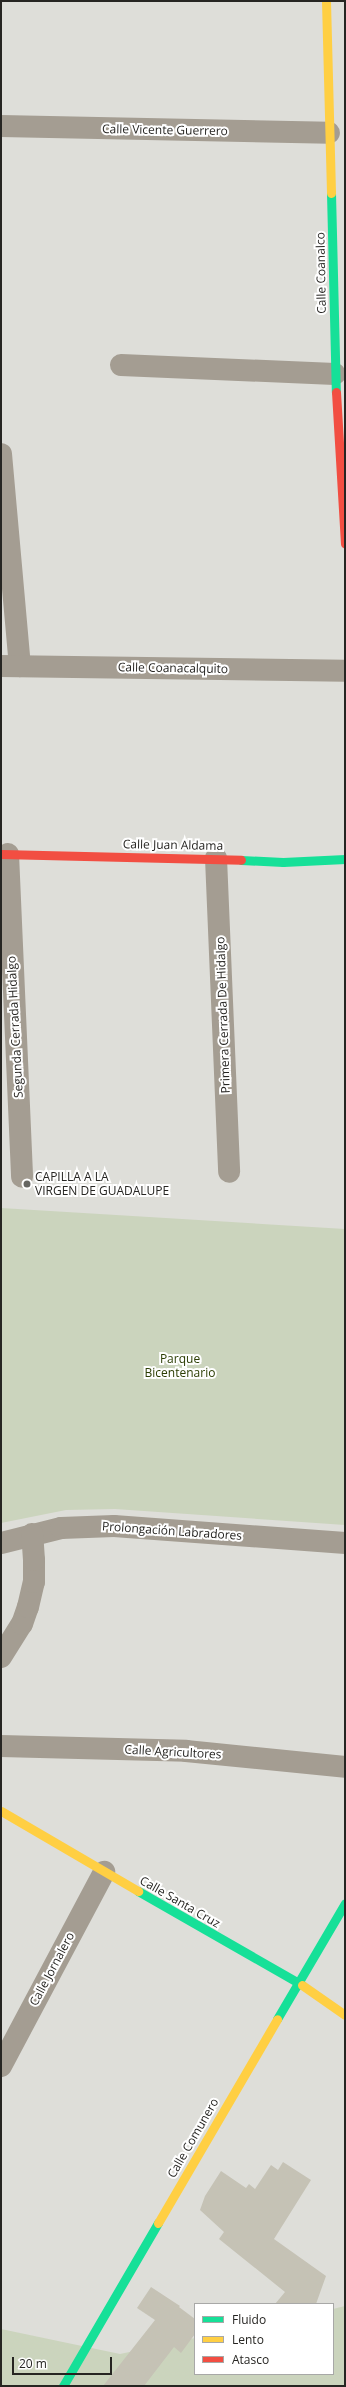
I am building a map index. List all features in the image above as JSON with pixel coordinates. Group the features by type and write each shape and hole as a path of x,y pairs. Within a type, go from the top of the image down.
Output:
{"street":[{"name":"Calle Coanalco","path":"326,1 335,374 345,544"},
{"name":"Calle Vicente Guerrero","path":"1,126 329,133"},
{"path":"121,365 335,374"},
{"path":"1,454 11,666"},
{"name":"Calle Coanacalquito","path":"11,666 345,671"},
{"name":"Calle Juan Aldama","path":"4,854 216,858 283,862 345,859"},
{"name":"Segunda Cerrada Hidalgo","path":"4,854 22,1177"},
{"name":"Primera Cerrada De Hidalgo","path":"216,858 229,1172"},
{"name":"Prolongación Labradores","path":"1,1544 32,1534 61,1528 114,1526 345,1543"},
{"path":"1,1657 22,1624 28,1607 34,1582 32,1534"},
{"name":"Calle Agricultores","path":"1,1746 186,1751 345,1767"},
{"name":"Calle Santa Cruz","path":"1,1812 298,1983 345,2015"},
{"name":"Calle Jornalero","path":"1,2066 104,1872"},
{"name":"Calle Comunero","path":"63,2386 345,1903"}],"green space":[{"name":"Parque Bicentenario","path":"1,1208 345,1229 345,1525 115,1509 66,1510 1,1523"},
{"path":"345,2306 345,2386 1,2386 1,2329 120,2354 194,2338 194,2375 334,2375 334,2309"}],"building":[{"path":"283,2162 311,2180 274,2239 326,2276 316,2303 276,2303 285,2292 219,2239 224,2232 200,2210 205,2196 221,2171 246,2188 249,2184 255,2189 271,2165 278,2170"},
{"path":"151,2287 180,2306 179,2307 194,2318 194,2335 181,2353 174,2347 144,2386 103,2386 155,2320 137,2308"}],"traffic: fast":[{"path":"331,193 336,392"},
{"path":"241,860 283,862 345,859"},
{"path":"138,1891 302,1985"},
{"path":"277,2019 345,1903"},
{"path":"63,2386 158,2223"}],"traffic: slow":[{"path":"326,1 331,193"},
{"path":"1,1811 138,1891"},
{"path":"302,1985 345,2015"},
{"path":"158,2223 277,2019"}],"traffic: jam":[{"path":"336,392 345,544"},
{"path":"1,854 241,860"}],"place":[{"name":"CAPILLA A LA VIRGEN DE GUADALUPE","path":"27,1184"}]}
